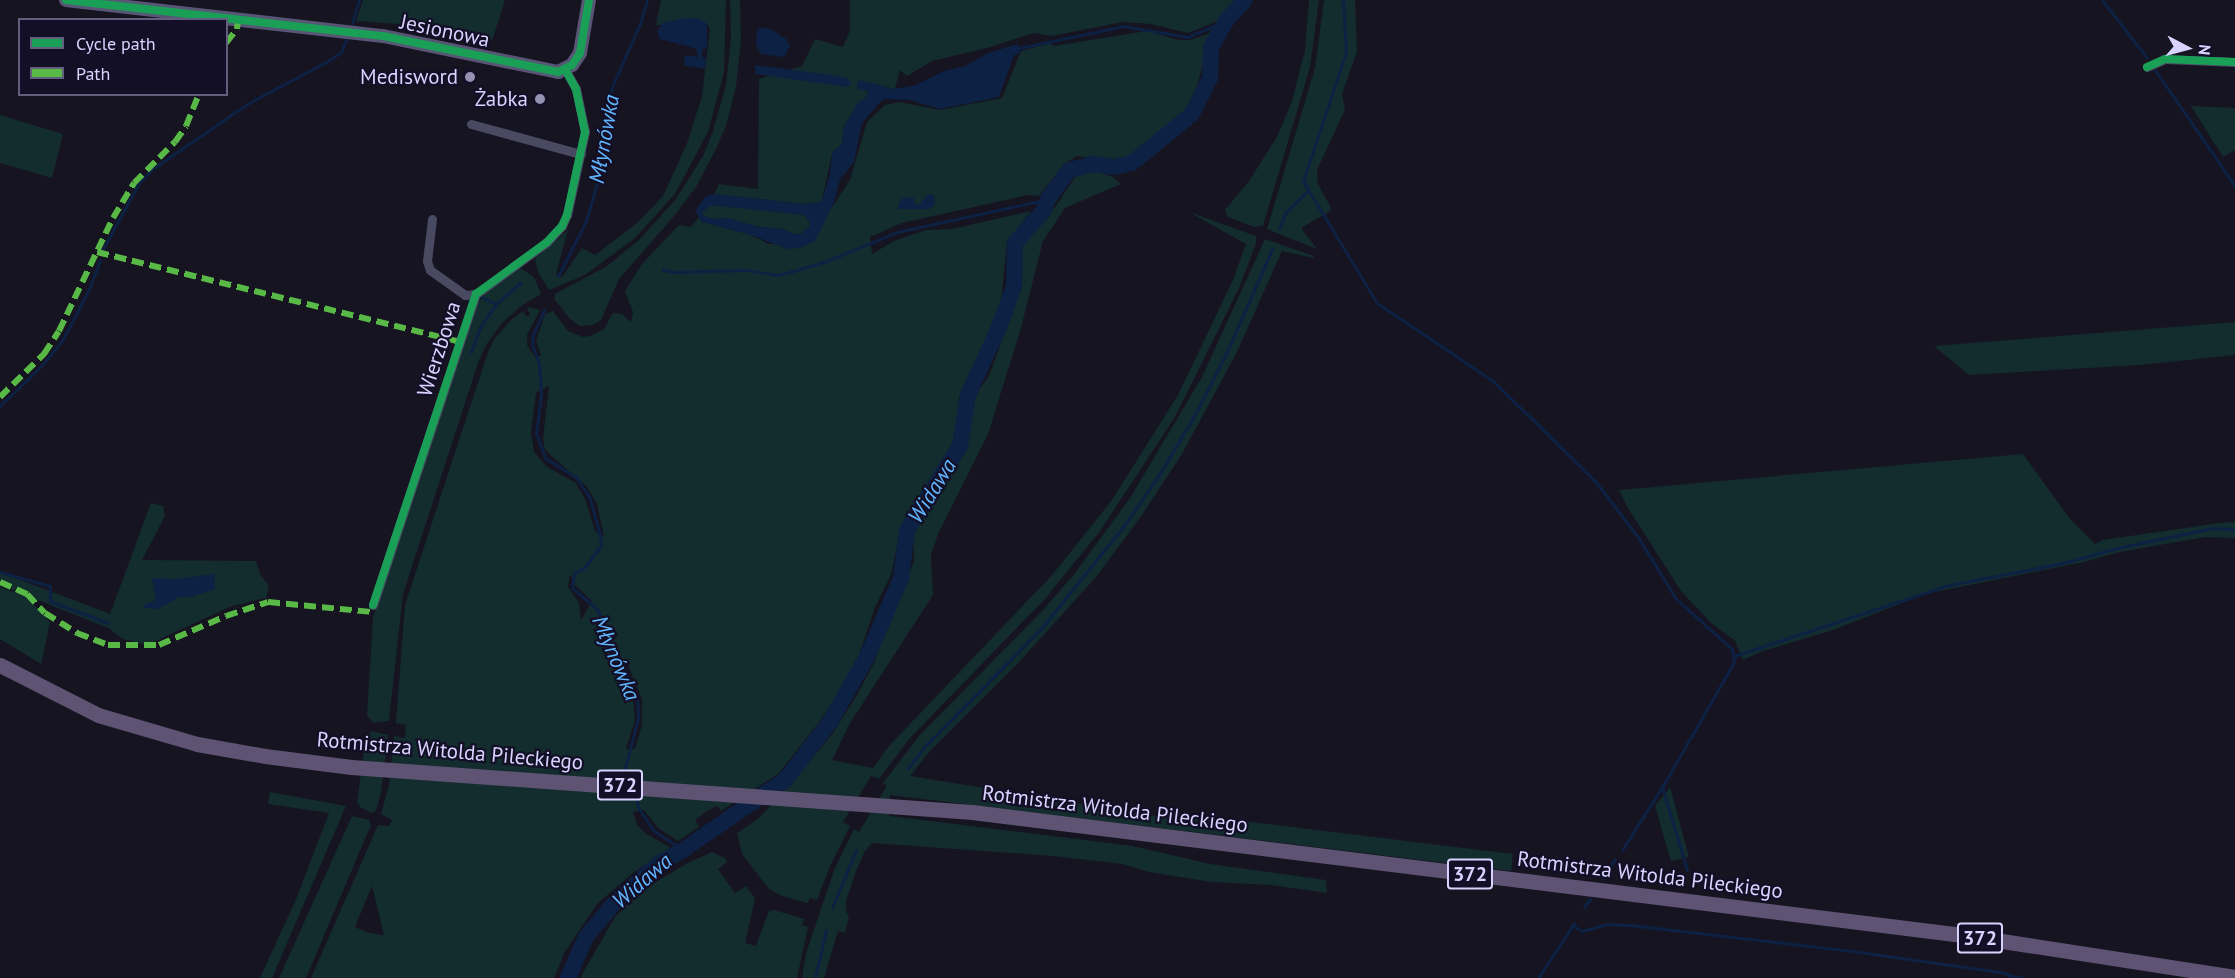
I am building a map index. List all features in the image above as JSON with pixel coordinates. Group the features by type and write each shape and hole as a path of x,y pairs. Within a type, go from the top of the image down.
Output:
{"main road":[{"name":"Rotmistrza Witolda Pileckiego","path":"0,665 98,715 145,731 229,751 351,766 889,804 1888,926 2129,959 2235,977"}],"street":[{"name":"Jesionowa","path":"66,0 132,4 384,36 545,71 565,69"},
{"path":"565,69 580,53 589,0"},
{"path":"2147,66 2165,59 2235,62"},
{"name":"Wierzbowa","path":"373,605 476,294 547,242 562,226 585,132 576,89 565,69"},
{"path":"471,124 581,154"},
{"path":"432,219 427,261 430,270 465,295 476,294"}],"green space":[{"path":"363,0 505,0 492,41 426,26 356,21"},
{"path":"661,0 726,0 724,72 708,132 675,194 635,238 585,275 549,290 538,272 535,258 568,230 556,274 562,277 582,248 595,255 637,223 663,196 688,141 702,96 710,29 707,24 656,25"},
{"path":"730,0 740,0 741,41 736,87 726,126 716,149 696,187 619,279 601,320 593,325 580,326 570,319 555,300 555,294 607,266 639,240 676,199 703,156 726,85 731,37"},
{"path":"850,0 1236,0 1218,21 1188,33 1151,24 1123,22 1052,36 1034,33 987,48 932,61 907,76 900,70 895,89 869,83 867,97 844,126 842,144 832,153 822,201 806,204 714,194 719,184 758,189 759,79 802,66 815,39 843,47 850,31"},
{"path":"1309,0 1319,0 1310,67 1263,226 1254,227 1228,217 1225,210 1249,181 1277,137 1292,101 1305,50"},
{"path":"1324,0 1355,0 1357,52 1342,94 1345,110 1317,170 1318,184 1332,210 1301,228 1317,249 1267,229 1315,68"},
{"path":"1147,31 1179,40 1190,40 1216,31 1207,47 1197,87 1187,107 1175,123 1137,152 1119,162 1077,156 1064,164 1039,196 1028,195 902,223 870,237 872,254 894,241 926,230 952,229 1031,211 1007,242 1001,302 990,334 959,396 957,434 951,449 901,527 891,575 875,607 858,658 845,684 820,721 778,774 721,811 717,806 707,811 695,820 699,827 678,841 658,828 644,810 633,812 637,825 645,833 671,848 634,872 597,904 565,952 554,978 311,978 378,825 389,826 392,820 381,814 389,785 394,736 405,738 406,725 396,723 405,605 488,352 495,338 512,319 523,311 527,317 530,314 527,308 529,307 540,310 527,335 527,345 536,358 541,355 536,341 545,314 553,311 568,331 583,337 591,336 604,329 613,313 622,314 631,322 633,312 625,291 642,264 679,225 691,227 699,217 702,222 748,234 769,244 814,241 824,219 850,180 867,122 885,105 899,102 940,110 1002,98 1021,51 1051,43 1053,46","holes":["549,386 543,439 545,450 587,487 597,504 604,536 595,531 586,501 576,483 547,467 534,452 531,432 536,393","570,574 575,585 592,601 581,620 579,603 568,587","627,662 642,700 642,725 635,749 626,749 635,720 633,697 621,667","372,886 384,935 366,932 355,927"]},
{"path":"2191,106 2235,108 2235,150 2223,157"},
{"path":"0,115 63,134 52,178 0,163"},
{"path":"1094,171 1113,177 1121,184 1065,208 1043,241 1021,328 988,434 938,534 931,555 933,595 850,723 832,760 873,768 889,746 1053,574 1112,500 1178,395 1233,280 1246,244 1189,212 1256,236 1256,243 1240,286 1175,417 1100,531 1044,600 910,738 879,779 871,776 843,822 850,826 831,864 817,900 810,898 808,903 782,896 769,889 742,854 737,833 758,819 795,779 833,733 857,695 875,661 885,626 914,562 913,535 967,449 976,394 989,376 1019,293 1021,246 1027,235 1040,226 1056,206 1075,177"},
{"path":"711,205 806,215 811,225 801,234 794,234 783,229 759,227 727,218 713,219 704,216 702,212"},
{"path":"1265,239 1314,256 1313,258 1282,251 1236,354 1182,454 1142,515 1096,577 1021,660 931,750 910,776 1162,817 1226,819 1513,854 1511,871 890,795 889,816 1133,846 1210,864 1326,880 1327,893 1271,885 1211,882 1149,872 1122,864 1053,856 872,843 865,851 856,871 846,901 846,911 849,917 845,933 838,931 824,978 802,978 806,953 835,868 854,829 859,832 887,786 883,783 919,736 1044,609 1075,573 1130,498 1202,377"},
{"path":"520,268 534,277 541,294 521,306 502,323 486,345 478,363 403,594 389,721 373,723 367,715 373,618 378,601 478,303 484,294"},
{"path":"2235,322 2235,355 2140,365 1969,375 1934,346"},
{"path":"2023,454 2070,519 2095,544 2103,540 2235,522 2235,538 2205,537 2120,552 2084,562 1925,594 1833,630 1763,651 1743,660 1735,641 1711,623 1681,591 1619,490"},
{"path":"151,503 163,506 165,516 142,560 256,561 260,574 269,586 266,598 232,606 147,645 123,639 108,628 0,585 0,572 110,614"},
{"path":"0,587 27,597 50,622 41,664 0,639"},
{"path":"372,731 388,735 381,793 376,810 372,813 360,807 357,802 366,736"},
{"path":"1670,787 1689,857 1671,861 1655,806"},
{"path":"270,792 346,806 272,978 260,978 297,897 329,813 268,804"},
{"path":"352,816 369,820 371,825 306,978 279,978"},
{"path":"712,852 725,858 727,862 718,869 735,893 746,886 755,898 745,943 756,946 769,911 774,910 804,919 802,925 808,927 797,978 580,978 615,917 641,891 686,864"}],"water":[{"path":"698,18 707,24 707,48 702,50 702,57 706,58 705,69 684,65 685,55 697,57 697,49 660,39 657,32 662,23"},
{"path":"757,29 771,29 786,39 790,46 784,57 761,54 756,44"},
{"path":"1018,44 1020,53 1014,55 999,97 940,109 910,100 883,99 862,123 854,162 840,179 834,202 815,241 800,248 788,249 748,234 702,222 695,211 706,196 714,194 806,204 822,201 830,174 832,153 842,144 844,126 858,103 867,96 868,91 857,89 858,80 895,89 916,85 944,71 966,66 988,53","holes":["711,205 805,215 811,225 801,234 794,234 783,229 759,227 727,218 713,219 704,216 702,212"]},
{"path":"755,65 839,76 847,78 851,83 848,87 755,74"},
{"path":"928,194 934,195 935,204 930,209 897,209 901,199 913,197 914,203 919,205"},
{"path":"214,574 215,589 191,597 179,597 158,609 144,608 144,605 156,600 152,578 176,579"}],"waterway":[{"path":"352,23 359,0"},
{"name":"Młynówka","path":"558,276 586,221 598,180 603,130 612,87 641,21 647,0"},
{"name":"Widawa","path":"568,978 586,937 616,901 658,864 683,850 785,780 830,722 867,657 901,578 907,530 960,446 968,395 1000,325 1014,286 1015,243 1043,211 1048,199 1069,170 1094,164 1114,167 1132,163 1192,114 1210,78 1211,47 1226,21 1245,0"},
{"path":"1343,0 1346,52 1303,181 1377,303 1494,382 1595,481 1638,537 1676,599 1732,649 1734,662 1662,787 1622,850"},
{"path":"2102,0 2147,58"},
{"path":"1019,48 1124,26 1187,37 1226,21"},
{"path":"103,249 139,183 151,170 247,104 341,52 347,37"},
{"path":"2155,70 2235,186"},
{"path":"1279,229 1286,212 1308,191"},
{"path":"663,270 673,272 746,270 779,275 824,262 897,232 1048,199"},
{"path":"908,768 927,744 1040,630 1123,527 1159,475 1193,418 1226,354 1272,249"},
{"path":"0,406 43,364 63,339 89,289 100,260"},
{"path":"496,304 521,282"},
{"path":"471,352 480,327 496,304 482,297"},
{"name":"Młynówka","path":"544,310 533,335 532,344 539,363 541,394 536,433 545,458 576,477 589,496 599,530 601,545 586,566 574,574 572,588 597,609 637,696 638,718 625,768 631,783"},
{"path":"1734,656 1949,585 2063,563 2117,548 2213,528 2235,529"},
{"path":"0,572 50,586 50,601 108,623"},
{"path":"1662,787 1687,870"},
{"name":"Młynówka","path":"634,792 639,809 653,830 683,850"},
{"path":"832,908 856,850"},
{"path":"1603,878 1615,859"},
{"path":"1584,907 1590,899"},
{"path":"1538,978 1574,923"},
{"path":"1572,925 1582,931 1608,924 1630,925 1852,951 2006,973 2013,978"},
{"path":"815,978 826,930"},
{"path":"2013,976 2023,978"}],"marked path":[{"path":"228,40 237,29 238,20"},
{"path":"0,397 44,354 59,331 113,218 134,183 175,142 186,126 198,96"},
{"path":"97,252 461,342"},
{"path":"0,582 27,594 45,613 77,633 108,645 159,645 226,616 268,602 371,612"}],"cycle path":[{"path":"66,0 224,18"},
{"path":"228,18 383,36 558,72 572,65 580,53 589,0"},
{"path":"2147,67 2165,59 2235,62"},
{"path":"373,605 476,294 547,242 562,226 567,215 585,132 576,89 565,69"}],"place":[{"name":"Medisword","path":"470,77"},
{"name":"Żabka","path":"540,99"}]}
